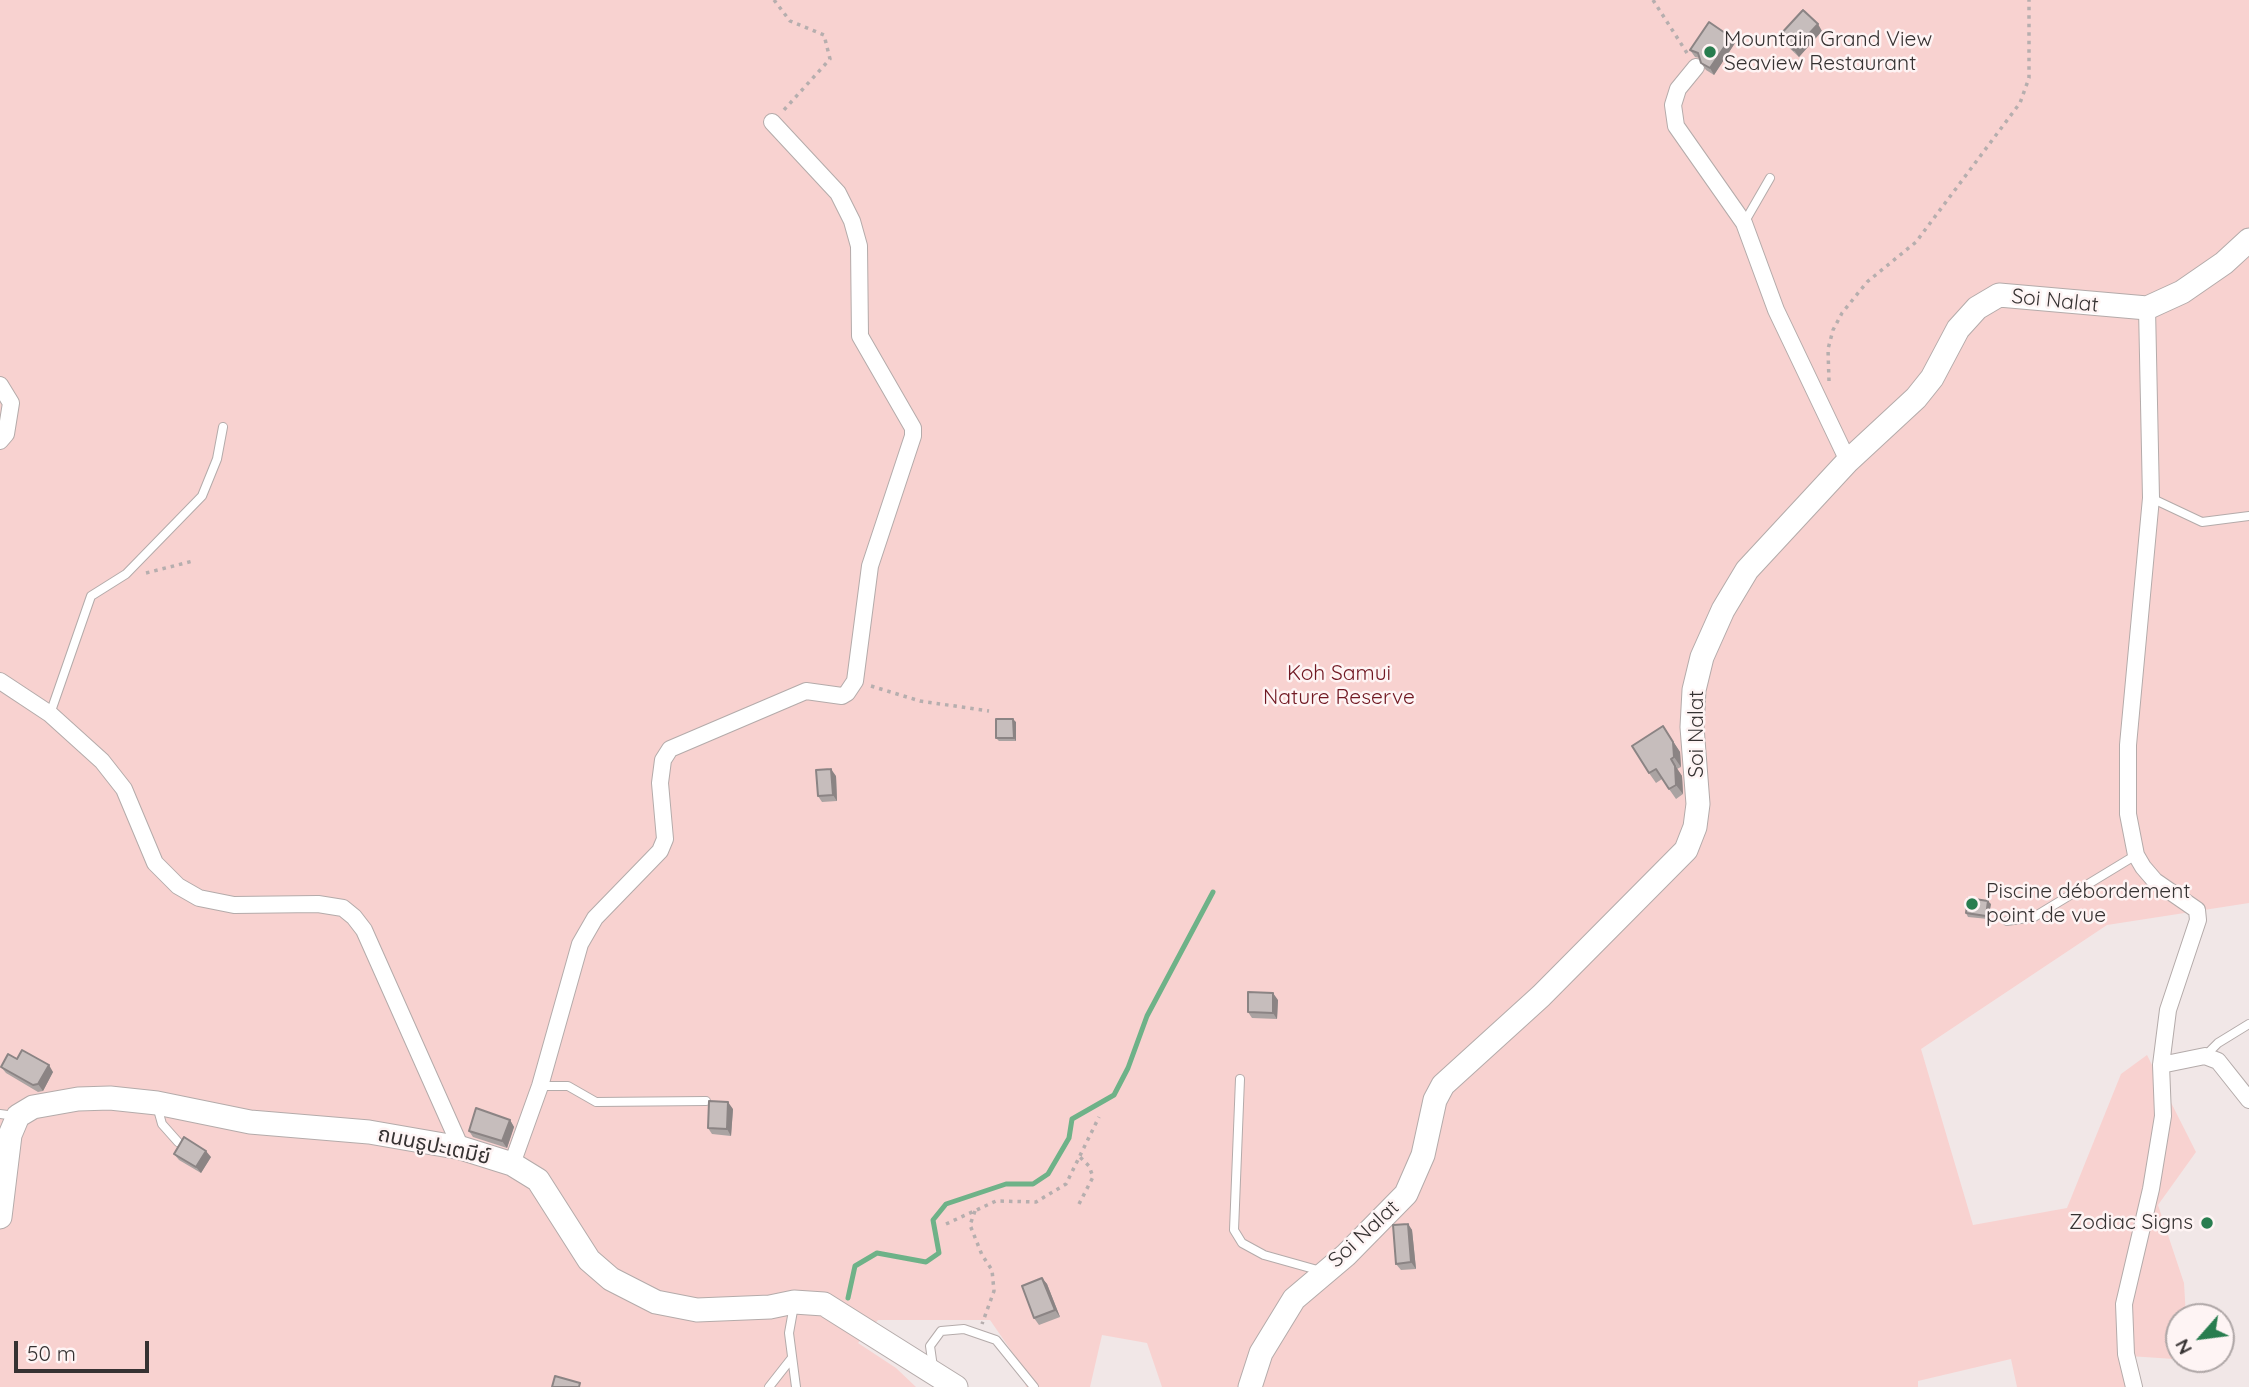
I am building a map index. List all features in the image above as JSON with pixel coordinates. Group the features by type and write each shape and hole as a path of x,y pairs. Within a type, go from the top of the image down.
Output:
{"street":[{"path":"1696,67 1678,89 1673,105 1676,126 1744,223 1776,310 1848,461"},
{"path":"512,1164 541,1086 580,944 595,918 660,851 665,839 660,783 663,760 670,749 806,691 842,695 848,693 855,681 870,566 913,436 913,428 860,336 859,246 852,221 838,193 772,122"},
{"path":"2134,1387 2126,1354 2124,1304 2151,1189 2163,1116 2161,1065 2168,1010 2198,920 2197,909 2155,881 2136,855 2128,814 2128,745 2151,498 2147,309 2182,292 2224,263 2249,240"},
{"name":"Soi Nalat","path":"1250,1387 1261,1353 1294,1299 1346,1255 1406,1194 1423,1155 1435,1100 1443,1085 1541,996 1686,850 1696,827 1698,804 1692,727 1695,690 1702,657 1723,610 1747,570 1848,461 1916,398 1932,378 1958,329 1978,308 1999,295 2147,309"},
{"path":"0,385 11,403 11,410 6,434 0,441"},
{"path":"0,681 50,714 102,761 124,789 155,863 178,886 200,898 234,905 318,904 343,908 354,917 364,930 461,1148"},
{"path":"2161,1065 2205,1056 2228,1070 2249,1100"},
{"name":"ถนนธูปะเตมีย์","path":"0,1217 10,1135 9,1115 33,1107 78,1099 110,1098 157,1103 250,1122 369,1132 461,1148 512,1164 538,1180 589,1260 611,1279 656,1302 697,1310 770,1307 794,1302 824,1304 956,1387"}],"lane":[{"path":"1744,223 1770,178"},
{"path":"50,714 91,596 126,574 202,496 217,458 223,427"},
{"path":"2151,498 2202,522 2249,516"},
{"path":"2007,921 2034,917 2136,855"},
{"path":"2205,1056 2218,1043 2249,1024"},
{"path":"1240,1079 1234,1230 1242,1243 1264,1255 1324,1272"},
{"path":"541,1086 568,1086 596,1102 706,1101"},
{"path":"157,1103 162,1124 178,1142"},
{"path":"794,1302 789,1333 796,1387"},
{"path":"934,1373 930,1346 941,1331 964,1329 996,1340 1034,1387"},
{"path":"769,1387 791,1360"}],"path":[{"path":"772,122 830,59 824,35 790,21 774,0"},
{"path":"1653,0 1696,67"},
{"path":"1829,387 1828,349 1833,330 1842,313 1867,282 1916,242 2020,103 2029,78 2029,0"},
{"path":"126,574 145,573 193,561"},
{"path":"855,681 920,701 989,711"},
{"path":"946,1224 996,1201 1036,1202 1066,1184 1099,1117"},
{"path":"1079,1204 1093,1177 1089,1166 1080,1157"},
{"path":"975,1210 970,1225 982,1255 992,1270 994,1291 979,1332"}],"green space":[{"name":"Koh Samui Nature Reserve","path":"0,0 2249,0 2249,903 2107,925 1921,1049 1973,1225 2067,1208 2121,1074 2147,1055 2196,1152 2158,1205 2184,1283 2185,1303 2165,1303 2165,1358 2129,1356 2131,1387 2017,1387 2011,1359 1918,1381 1918,1387 1162,1387 1147,1343 1102,1335 1090,1387 1026,1387 1019,1362 990,1320 878,1320 858,1343 896,1368 916,1387 0,1387"}],"building":[{"path":"1803,10 1818,24 1794,50 1779,36"},
{"path":"1709,22 1731,37 1710,68 1701,63 1698,53 1690,50"},
{"path":"996,719 1013,719 1014,738 996,738"},
{"path":"1663,726 1673,742 1674,757 1671,759 1675,766 1676,785 1669,789 1656,769 1649,773 1632,746"},
{"path":"831,769 833,795 818,796 816,770"},
{"path":"1968,898 1988,901 1986,916 1966,913"},
{"path":"1248,992 1273,993 1273,1013 1248,1012"},
{"path":"22,1050 49,1065 38,1084 33,1085 1,1067 8,1054 17,1059"},
{"path":"709,1101 728,1102 727,1129 708,1128"},
{"path":"476,1108 510,1120 502,1141 469,1131"},
{"path":"184,1137 206,1151 196,1167 174,1154"},
{"path":"1408,1224 1411,1262 1396,1264 1393,1225"},
{"path":"1042,1278 1055,1310 1034,1318 1022,1286"},
{"path":"555,1376 580,1383 579,1387 552,1387"}],"waterway":[{"path":"848,1298 855,1266 877,1253 926,1262 939,1253 933,1220 946,1204 1006,1184 1033,1184 1048,1174 1069,1138 1072,1119 1114,1095 1128,1068 1147,1016 1213,892"}],"place":[{"name":"Mountain Grand View Seaview Restaurant","path":"1710,52"},
{"name":"Piscine débordement point de vue","path":"1972,904"},
{"name":"Zodiac Signs","path":"2207,1223"}]}
